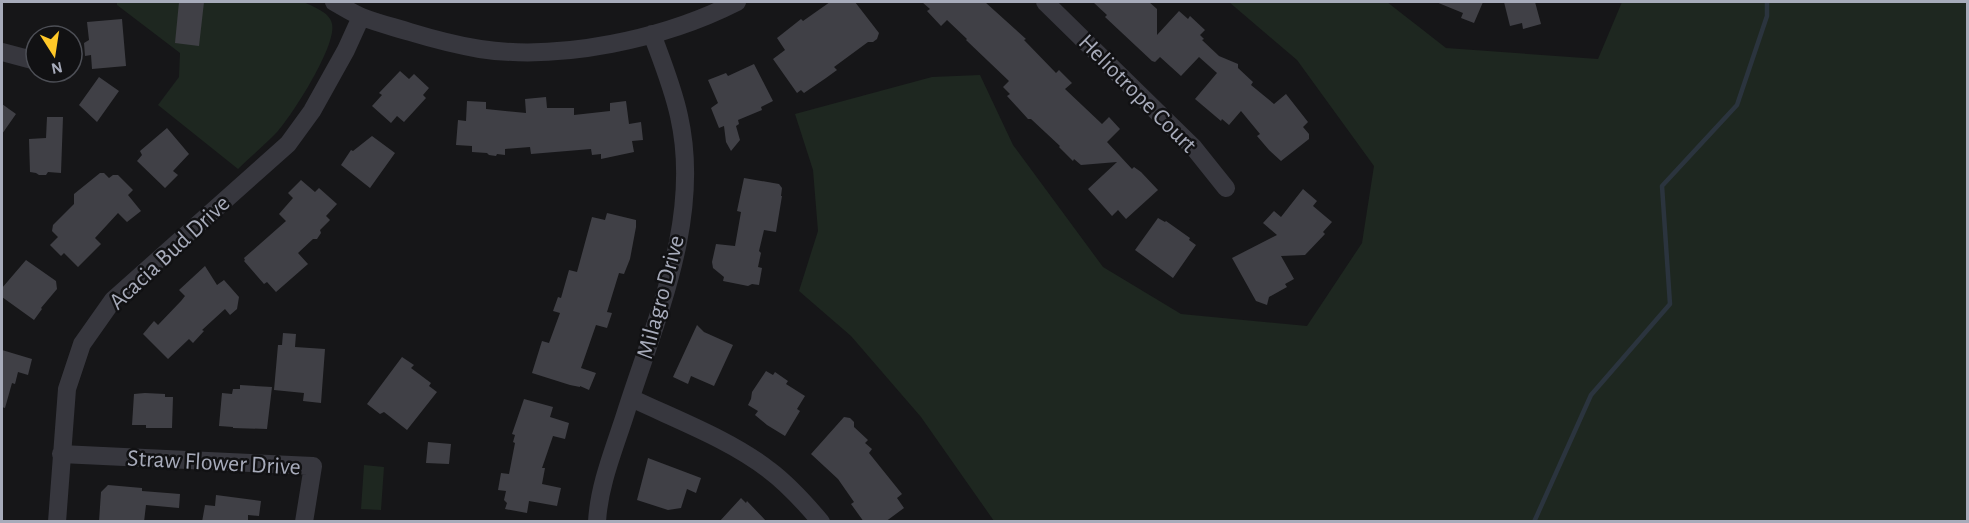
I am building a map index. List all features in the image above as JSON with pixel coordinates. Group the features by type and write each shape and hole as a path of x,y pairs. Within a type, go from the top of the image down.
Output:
{"street":[{"path":"334,2 361,17 435,39 481,49 533,52 597,46 652,34 713,14 736,2"},
{"name":"Heliotrope Court","path":"1045,2 1194,148 1226,188"},
{"name":"Acacia Bud Drive","path":"57,522 67,389 82,344 113,300 288,144 312,111 346,50 361,17"},
{"name":"Milagro Drive","path":"597,522 605,478 669,283 677,248 684,192 684,147 679,117 652,34"},
{"path":"2,52 24,58"},
{"path":"631,398 736,449 768,469 795,492 821,522"},
{"name":"Straw Flower Drive","path":"61,454 313,466 304,522"}],"shaded area":[{"path":"117,2 304,2 328,16 332,24 332,34 321,63 293,110 278,131 238,169 158,105 179,77 180,53 117,5"},
{"path":"1229,2 1387,2 1446,48 1598,59 1622,2 1967,2 1967,521 994,521 921,417 851,336 799,291 818,231 813,170 795,114 932,77 980,75 1013,145 1103,267 1181,314 1307,326 1362,243 1374,166 1297,60"},
{"path":"364,465 384,467 381,510 361,509"}],"building":[{"path":"179,2 204,2 199,46 175,43"},
{"path":"830,2 855,2 879,33 877,39 868,42 834,67 837,70 804,93 801,90 797,93 773,59 785,50 777,38 801,19 803,21"},
{"path":"922,2 985,2 1026,39 1024,40 1056,73 1059,70 1072,83 1065,89 1102,124 1109,117 1120,129 1107,142 1132,169 1134,167 1141,172 1158,190 1126,219 1118,210 1112,216 1088,189 1117,162 1081,165 1074,159 1073,161 1007,96 1010,94 1003,87 1009,81 947,20 941,26 927,11 930,9"},
{"path":"1093,2 1149,2 1157,9 1157,35 1179,11 1188,19 1190,16 1205,30 1200,35 1204,39 1202,40 1219,56 1238,64 1238,68 1253,82 1251,85 1274,104 1286,94 1308,122 1303,127 1309,134 1309,139 1281,161 1257,136 1260,134 1241,111 1229,125 1195,99 1217,73 1199,57 1181,76 1160,57 1155,62 1152,61 1105,17 1107,15"},
{"path":"1436,2 1483,2 1474,23 1461,18 1463,13"},
{"path":"1504,2 1535,2 1541,24 1523,29 1522,23 1510,26"},
{"path":"122,19 126,66 92,69 91,55 85,56 84,43 89,40 87,22"},
{"path":"754,64 773,101 761,107 762,110 738,120 739,124 736,126 740,140 731,151 726,142 724,126 719,128 711,108 718,103 708,80 726,73 728,76"},
{"path":"400,71 409,79 414,74 429,88 423,95 426,98 404,122 397,116 391,123 372,106 382,95 379,93"},
{"path":"99,77 119,91 97,122 79,105"},
{"path":"546,97 547,108 574,108 574,115 610,111 610,103 626,101 629,124 641,122 643,140 632,141 634,152 601,159 601,154 592,155 591,149 531,154 530,147 505,149 505,155 497,154 496,156 472,152 472,146 456,145 458,120 466,121 467,101 486,102 486,109 526,113 525,99"},
{"path":"2,104 16,114 2,134"},
{"path":"47,117 63,117 61,173 48,172 46,175 39,175 30,172 29,139 46,138"},
{"path":"167,128 189,154 173,171 178,175 165,188 137,161 142,155 140,151"},
{"path":"372,136 395,153 370,188 341,165 351,150 353,151"},
{"path":"100,173 104,173 109,178 118,175 133,190 128,195 141,211 127,222 118,213 95,238 101,244 78,267 64,253 61,256 50,245 58,237 52,231 53,225 74,204 74,194"},
{"path":"744,178 779,184 782,188 776,232 764,230 759,251 761,253 758,267 762,268 759,285 748,286 723,281 724,277 713,268 712,262 716,244 735,246 741,212 737,211"},
{"path":"301,180 315,192 319,188 337,204 326,216 330,220 320,230 321,233 317,239 313,239 298,253 308,264 276,292 267,282 264,284 244,261 244,258 286,221 279,214 293,198 288,193"},
{"path":"1303,189 1317,201 1313,206 1332,222 1323,232 1325,234 1305,255 1281,256 1294,279 1285,284 1287,287 1269,297 1267,305 1256,301 1232,258 1277,235 1263,223 1274,211 1281,217"},
{"path":"607,213 636,220 636,227 630,259 624,274 619,273 607,312 612,313 607,328 596,325 581,368 596,373 589,390 532,373 542,341 549,343 560,313 553,311 558,297 561,298 569,270 577,272 592,217 605,220"},
{"path":"1158,218 1190,238 1189,240 1196,245 1173,278 1135,250"},
{"path":"26,260 56,281 57,289 34,320 2,297 2,288"},
{"path":"205,266 217,285 224,280 239,297 237,309 230,315 225,309 202,330 204,331 193,343 189,339 168,359 143,334 154,321 158,325 181,301 185,296 179,290"},
{"path":"697,325 704,332 733,345 714,386 691,376 688,384 673,377"},
{"path":"283,333 296,334 295,347 325,349 321,403 303,401 304,393 274,390 278,345 282,345"},
{"path":"2,350 32,359 28,375 18,372 15,384 12,383 5,408 2,407"},
{"path":"402,357 414,365 411,368 431,383 429,386 437,392 407,430 384,412 380,414 367,404"},
{"path":"766,371 773,375 775,372 788,381 786,384 805,396 797,409 800,411 785,436 755,415 758,411 748,405 752,392"},
{"path":"240,385 272,387 267,429 219,426 222,393 232,394 233,389 240,389"},
{"path":"134,394 165,394 165,397 173,397 172,428 146,428 146,425 132,425"},
{"path":"524,399 553,407 550,417 569,423 565,439 553,436 542,468 545,468 542,484 561,488 557,506 529,501 527,513 505,509 506,491 498,490 501,473 509,474 515,443 513,442 515,435 512,434"},
{"path":"844,417 850,418 854,422 854,427 868,440 865,443 872,449 869,453 902,494 897,498 904,508 885,522 864,522 851,504 854,502 838,479 811,454"},
{"path":"428,442 451,444 449,464 426,463"},
{"path":"648,458 701,478 696,493 687,489 681,508 668,510 637,500"},
{"path":"108,485 180,494 179,508 146,505 144,522 99,522 101,492"},
{"path":"216,495 261,501 259,516 248,515 248,522 202,522 205,505 215,506"},
{"path":"741,498 746,503 747,501 767,522 719,522"}],"waterway":[{"path":"1534,522 1591,395 1670,304 1662,186 1737,105 1767,16 1767,2"}]}
